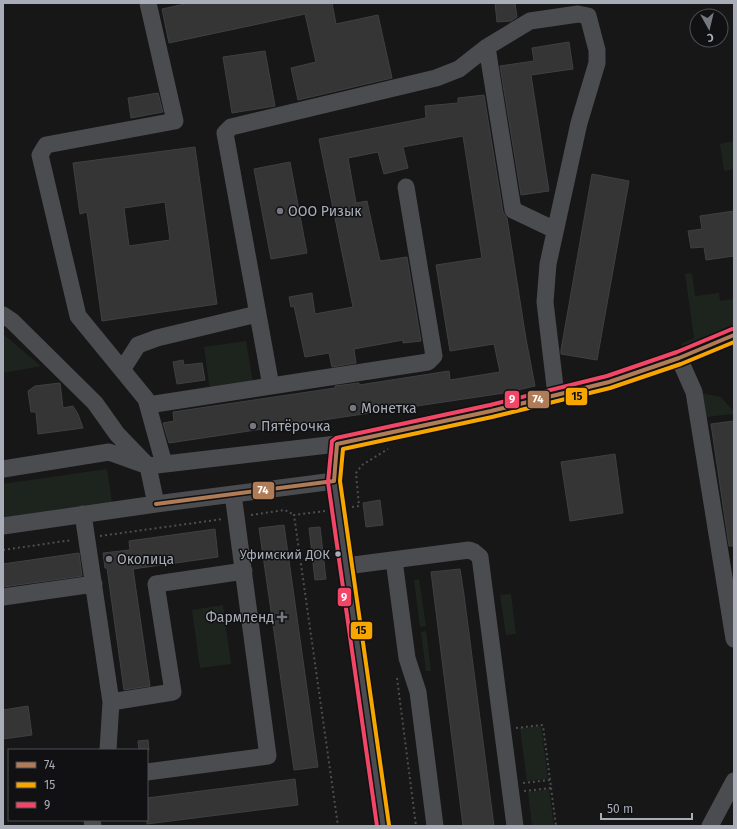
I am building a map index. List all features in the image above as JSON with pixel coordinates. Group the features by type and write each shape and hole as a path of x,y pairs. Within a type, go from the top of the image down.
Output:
{"street":[{"path":"148,3 175,121 46,145 40,155 78,316 146,400 148,405 156,465 156,504"},
{"path":"271,386 225,133 231,127 436,78 459,69 487,47 530,21 578,14 588,16 597,50 597,63 579,123 548,264 545,302 556,395"},
{"path":"487,47 513,210 556,230"},
{"path":"148,405 428,362 434,356 406,187"},
{"path":"3,315 12,321 95,404 117,434 156,465"},
{"path":"122,370 138,345 157,338 253,315"},
{"path":"3,469 109,452 156,465 337,444 491,411 609,382 679,358 734,335"},
{"path":"679,358 694,392 734,639"},
{"path":"337,444 334,481 382,826"},
{"path":"3,526 334,481"},
{"path":"148,772 268,756 233,494"},
{"path":"84,514 111,702 108,749"},
{"path":"346,566 469,550 480,557 515,826"},
{"path":"394,560 406,651 418,692 435,826"},
{"path":"111,702 173,692 156,584 244,571"},
{"path":"3,597 94,584"},
{"path":"710,826 734,781"}],"path":[{"path":"348,508 358,506 356,473 362,465"},
{"path":"3,550 285,510 294,515 325,511"},
{"path":"294,515 338,826"},
{"path":"397,678 416,826"},
{"path":"503,729 542,725 556,826"},
{"path":"511,789 550,780"},
{"path":"511,789 551,788"}],"shaded area":[{"path":"734,141 734,169 724,171 720,144"},
{"path":"692,273 695,296 719,293 720,301 734,299 734,326 686,347 681,344 694,338 685,274"},
{"path":"3,334 41,366 3,373"},
{"path":"246,341 253,383 210,390 204,347"},
{"path":"701,393 721,397 734,412 734,414 705,417"},
{"path":"107,469 112,502 3,519 3,484"},
{"path":"419,579 426,626 420,627 414,580"},
{"path":"511,594 516,634 506,635 500,595"},
{"path":"223,605 231,664 200,668 192,610"},
{"path":"426,631 431,671 426,671 421,632"},
{"path":"541,726 548,779 527,781 520,728"},
{"path":"549,789 554,826 532,826 528,792"}],"building":[{"path":"189,3 332,3 336,24 378,15 392,78 298,100 291,68 316,62 305,14 169,43 162,9"},
{"path":"495,3 515,3 517,17 511,21 497,22"},
{"path":"569,42 573,69 531,75 549,191 521,195 500,66 534,61 532,48"},
{"path":"265,51 275,106 232,113 223,57"},
{"path":"158,93 163,112 131,118 128,98"},
{"path":"484,95 503,212 507,218 535,386 504,393 169,443 163,423 174,421 173,412 335,388 335,386 359,383 359,385 449,371 450,380 500,372 494,344 450,351 436,265 482,258 463,136 403,147 408,168 384,174 378,152 348,158 356,203 367,201 380,261 407,257 421,341 403,343 403,340 354,349 356,363 332,367 329,353 305,357 294,306 291,307 289,297 312,293 315,314 353,307 319,139 426,118 425,106 458,103 458,98"},
{"path":"195,147 217,304 102,321 87,212 80,214 73,163","holes":["165,202 170,240 129,246 124,208"]},
{"name":"ООО Ризык","path":"290,162 307,253 271,259 254,169"},
{"path":"592,174 629,181 597,360 561,354"},
{"path":"734,211 734,256 706,260 704,247 691,248 688,231 702,229 700,216"},
{"path":"183,360 184,365 202,363 205,380 177,384 173,362"},
{"path":"60,383 63,408 73,406 78,414 83,428 38,434 36,412 31,412 28,391 35,386"},
{"path":"734,421 734,546 729,546 711,424"},
{"path":"615,454 623,513 570,521 561,462"},
{"path":"380,500 383,525 366,527 363,503"},
{"path":"284,525 318,767 294,770 259,528"},
{"path":"320,527 326,579 315,580 309,528"},
{"path":"215,529 218,557 133,569 150,686 124,690 107,568 105,568 103,553 130,550 129,541"},
{"path":"79,553 82,576 3,587 3,564"},
{"path":"460,569 494,826 463,826 431,572"},
{"path":"28,706 32,735 3,739 3,710"},
{"path":"148,740 149,750 139,749 138,741"},
{"path":"295,779 298,805 147,824 148,798"}],"transit line":[{"name":"9","path":"377,826 328,482 332,441 336,438 490,405 607,376 677,352 732,329"},
{"name":"74","path":"337,444 491,411 609,382 679,358 734,335"},
{"name":"15","path":"389,825 340,481 343,449 492,417 610,388 681,364 734,342"},
{"name":"74","path":"156,504 334,481 337,444"}],"place":[{"name":"ООО Ризык","path":"280,211"},
{"name":"Монетка","path":"353,408"},
{"name":"Пятёрочка","path":"253,426"},
{"name":"Уфимский ДОК","path":"338,554"},
{"name":"Околица","path":"109,559"},
{"name":"Фармленд","path":"282,617"}]}
